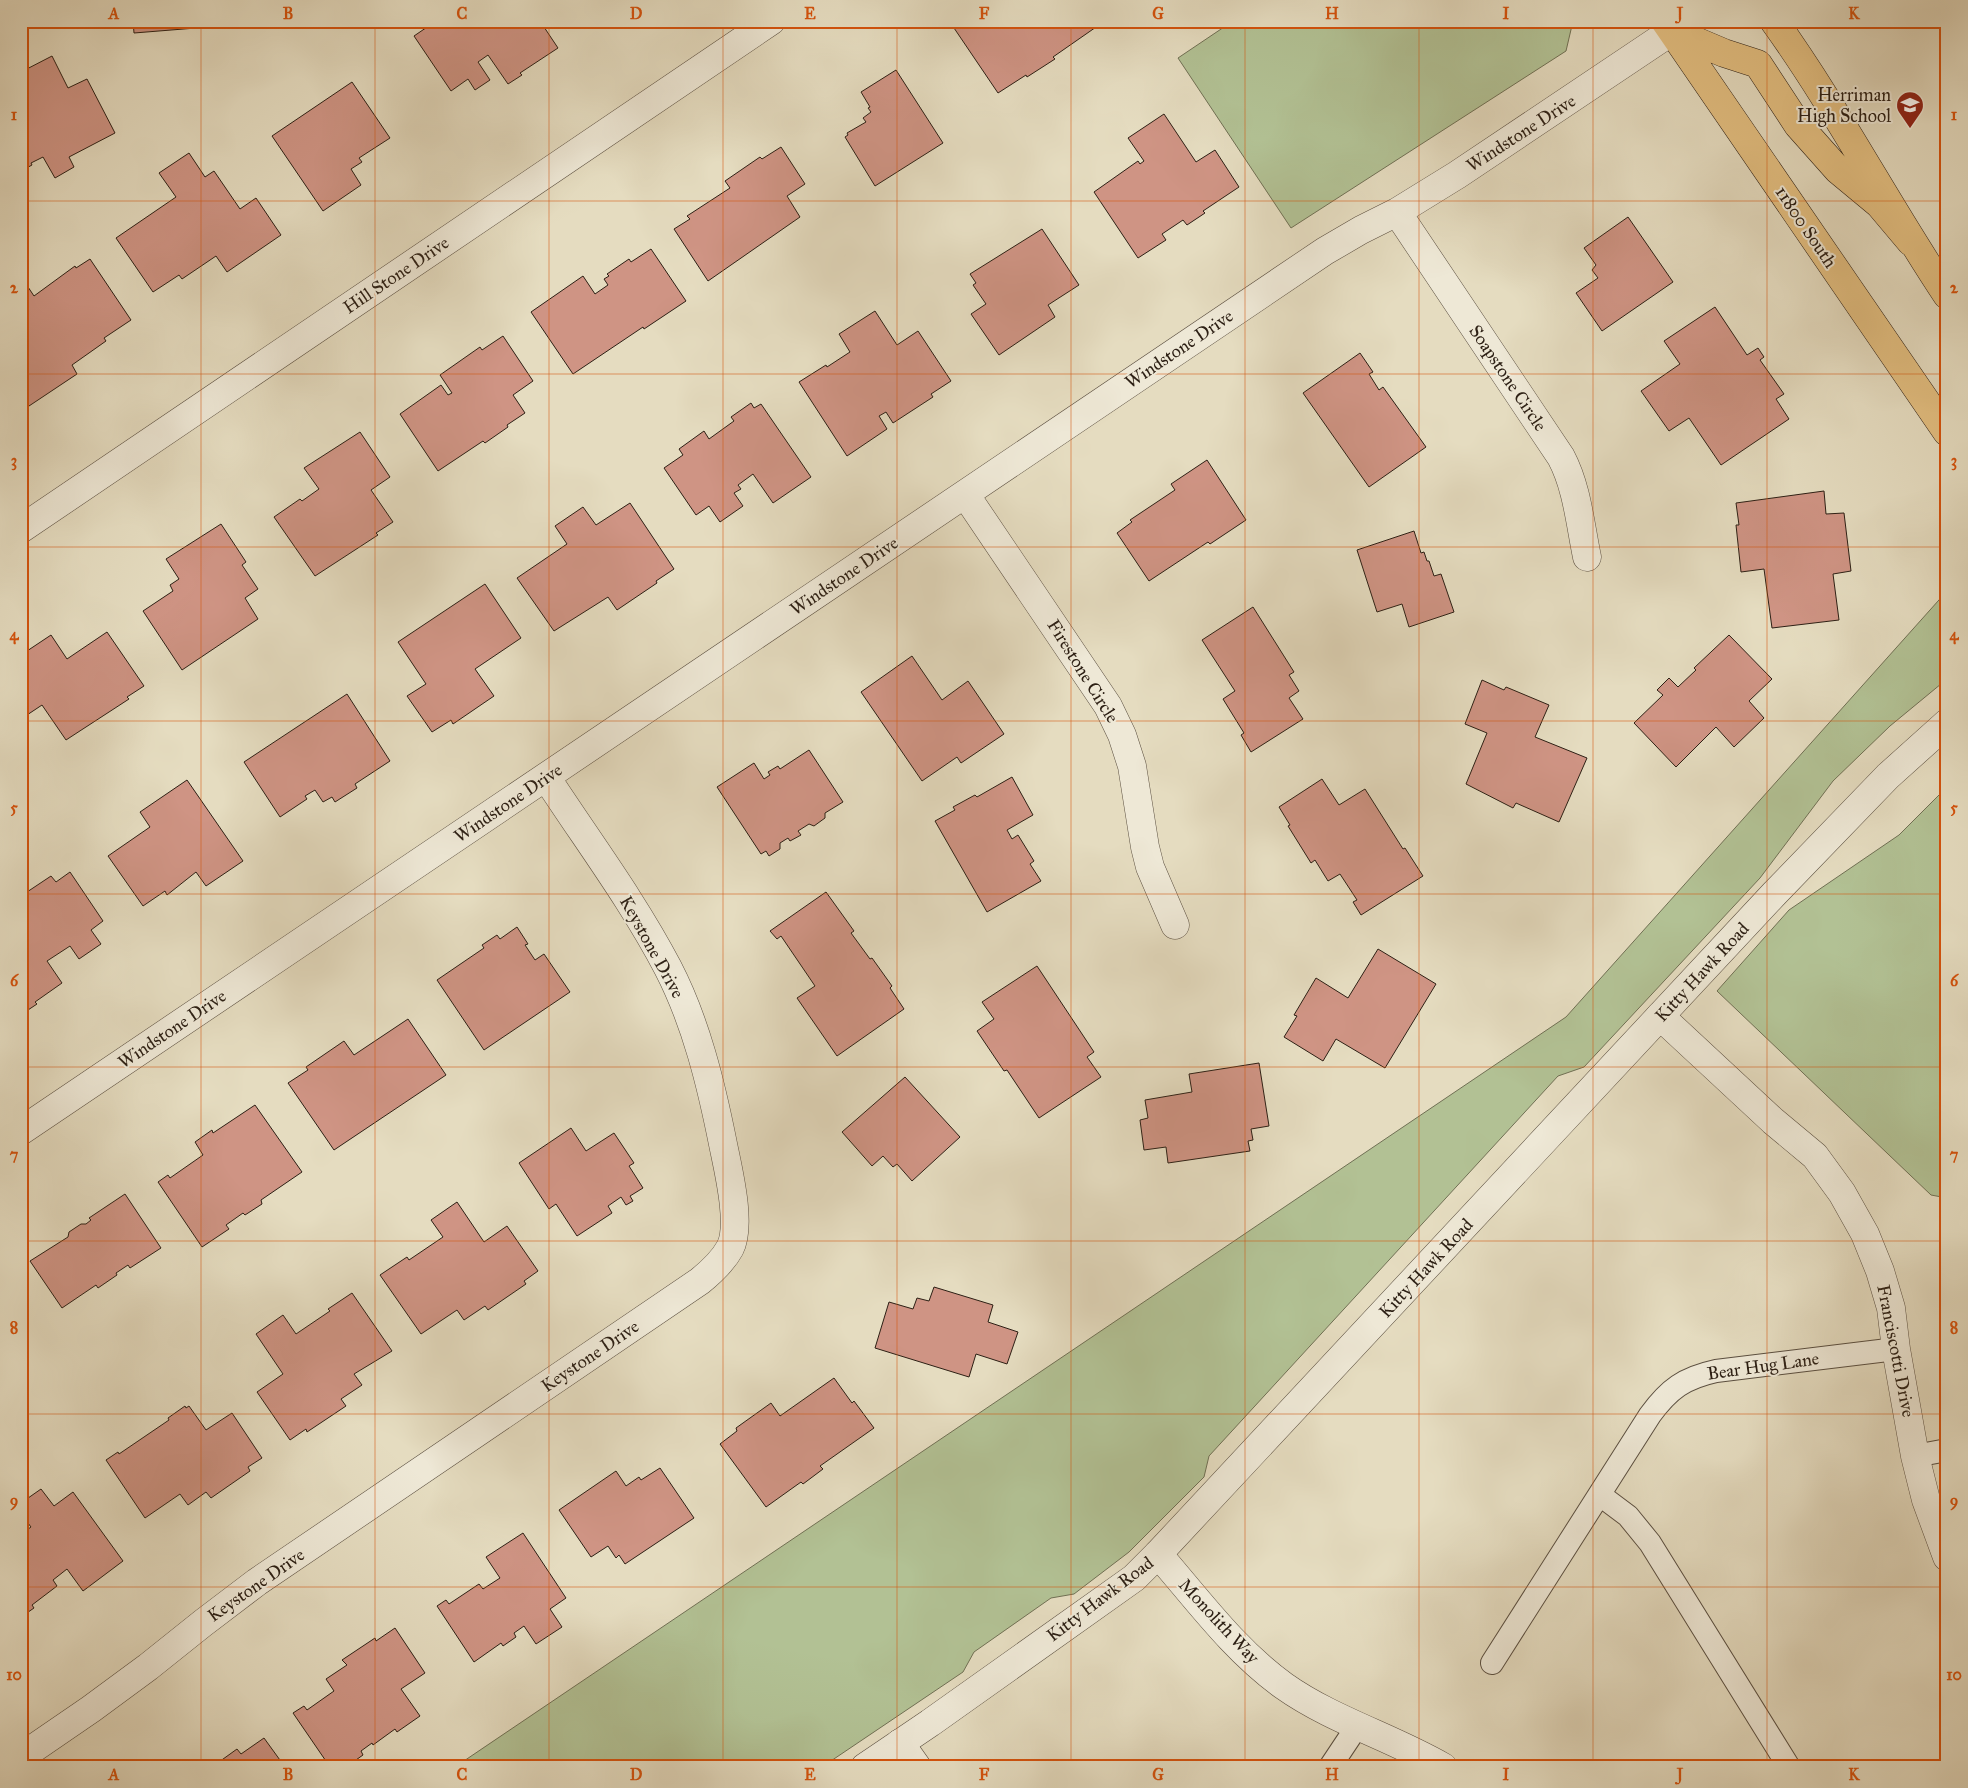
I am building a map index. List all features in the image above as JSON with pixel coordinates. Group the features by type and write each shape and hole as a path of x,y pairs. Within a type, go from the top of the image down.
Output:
{"main road":[{"path":"1774,21 1798,54 1911,242 1947,295"},
{"path":"1671,25 1724,53 1758,64 1798,125 1838,170 1879,204 1911,242"},
{"name":"11800 South","path":"1671,25 1947,432"}],"street":[{"name":"Hill Stone Drive","path":"21,529 771,21"},
{"name":"Windstone Drive","path":"21,1131 1325,251 1397,212 1482,159 1671,25"},
{"name":"Soapstone Circle","path":"1397,212 1561,456 1569,471 1573,486 1587,557"},
{"name":"Firestone Circle","path":"965,494 1108,706 1122,735 1132,766 1145,848 1150,867 1175,925"},
{"name":"Kitty Hawk Road","path":"865,1767 1134,1578 1215,1496 1774,894 1888,776 1947,723"},
{"name":"Keystone Drive","path":"21,1757 134,1678 203,1622 257,1582 700,1281 711,1272 731,1247 734,1234 734,1205 726,1158 705,1066 686,1012 669,970 647,931 546,777"},
{"name":"Franciscotti Drive","path":"1660,1016 1773,1121 1815,1156 1842,1193 1865,1234 1880,1270 1891,1308 1915,1456 1926,1500 1947,1557"},
{"name":"Monolith Way","path":"1158,1554 1230,1638 1256,1664 1285,1686 1358,1726 1423,1755 1443,1767"},
{"path":"900,1743 917,1767"}],"lane":[{"name":"Bear Hug Lane","path":"1492,1663 1661,1399 1676,1386 1695,1376 1716,1371 1896,1348"},
{"path":"1915,1456 1947,1450"},
{"path":"1600,1495 1628,1516 1650,1543 1789,1767"},
{"path":"1330,1767 1358,1726"}],"green space":[{"path":"1233,21 1573,21 1566,51 1291,228 1178,58"},
{"path":"1947,591 1947,679 1890,726 1833,781 1760,878 1584,1067 1558,1076 1209,1456 1204,1477 1129,1552 1074,1594 1051,1598 974,1652 963,1672 822,1767 455,1767 1566,1017"},
{"path":"1947,787 1947,1198 1931,1195 1717,991 1789,910 1899,835"}],"building":[{"path":"133,21 195,21 196,28 134,33"},
{"path":"436,21 540,21 558,48 520,73 522,75 508,84 488,55 478,62 490,80 475,90 468,79 451,91 414,36"},
{"path":"965,21 1096,21 1099,25 1053,57 1055,59 998,93 954,28"},
{"path":"52,56 68,88 87,79 115,133 69,157 74,167 55,178 43,157 21,171 21,72"},
{"path":"896,70 943,143 875,186 845,137 848,135 847,133 866,122 863,118 871,112 861,92"},
{"path":"352,82 390,138 359,158 362,162 351,169 361,185 323,211 272,136"},
{"path":"1164,114 1196,162 1215,150 1239,187 1203,211 1205,213 1187,225 1183,220 1162,234 1166,240 1138,258 1094,192 1138,161 1140,164 1144,161 1128,138"},
{"path":"781,147 805,184 787,196 800,217 708,281 674,229 690,219 687,216 730,188 725,181 760,157 762,159"},
{"path":"189,153 205,177 214,171 240,209 256,198 281,235 227,272 216,256 182,279 179,275 153,292 116,238 176,197 159,173"},
{"path":"1628,217 1673,282 1602,331 1576,293 1598,278 1592,270 1596,265 1584,248"},
{"path":"1042,229 1079,285 1048,305 1055,317 999,355 971,314 986,304 973,285 976,283 970,274"},
{"path":"651,249 686,301 573,374 531,312 583,276 595,294 608,285 604,279 609,276 607,274 629,259 631,262"},
{"path":"90,259 131,320 104,338 106,341 72,365 77,374 23,410 21,407 21,283 24,281 34,296 75,266 76,268"},
{"path":"1715,307 1747,355 1758,348 1764,357 1760,360 1784,394 1776,399 1789,419 1721,465 1689,418 1669,431 1641,391 1680,364 1664,341"},
{"path":"875,311 897,345 918,331 951,381 931,394 933,397 893,423 886,412 879,416 887,429 847,456 799,382 850,352 839,334"},
{"path":"503,336 533,381 513,395 525,413 485,443 483,441 438,471 400,414 441,385 448,395 452,393 440,375 480,347 482,350"},
{"path":"1360,353 1373,372 1369,374 1379,390 1383,387 1426,447 1369,487 1303,393"},
{"path":"751,403 754,408 761,404 811,477 773,503 753,474 738,485 741,489 734,493 743,506 720,522 709,506 696,515 664,468 683,455 679,449 704,431 709,439 734,421 731,417"},
{"path":"360,432 390,477 371,490 393,522 376,533 378,535 315,576 274,517 300,499 302,501 319,489 304,468"},
{"path":"1207,460 1246,520 1210,544 1208,542 1149,581 1117,533 1132,522 1130,520 1175,490 1171,484"},
{"path":"1824,491 1826,514 1844,513 1851,571 1833,574 1839,620 1772,628 1764,569 1741,572 1736,525 1739,525 1736,503"},
{"path":"630,503 674,569 617,610 608,597 554,631 517,578 567,544 555,526 583,507 596,525"},
{"path":"221,524 246,562 242,565 258,589 245,598 258,619 182,670 143,611 173,591 170,585 179,579 166,559"},
{"path":"1414,531 1421,553 1424,552 1434,576 1441,574 1454,612 1409,627 1402,604 1377,612 1357,550"},
{"path":"485,584 521,638 475,669 494,696 453,724 451,720 432,732 407,696 426,684 398,642"},
{"path":"1253,607 1294,672 1289,675 1299,691 1289,698 1303,719 1251,752 1241,735 1244,733 1223,699 1235,691 1202,640"},
{"path":"107,632 144,686 127,697 129,699 66,740 42,705 21,719 21,655 51,635 67,659"},
{"path":"1729,635 1772,679 1749,701 1764,718 1734,747 1716,727 1676,767 1634,723 1663,695 1657,690 1669,678 1678,687 1696,670 1694,668"},
{"path":"912,656 942,700 968,681 1004,734 961,763 957,757 922,781 861,692"},
{"path":"1482,680 1504,690 1506,687 1549,705 1535,737 1587,758 1559,822 1516,803 1513,808 1466,784 1487,733 1465,724"},
{"path":"347,694 390,761 355,784 357,788 335,802 332,797 323,802 315,790 305,796 307,799 280,817 244,762"},
{"path":"809,750 843,802 825,813 825,818 814,826 809,824 798,831 801,835 790,841 788,838 780,843 780,849 769,856 766,851 761,854 717,787 754,763 764,779 770,775 768,772 778,766 780,769"},
{"path":"1012,777 1033,815 1007,830 1012,839 1018,835 1034,861 1030,864 1041,881 987,912 935,821 955,810 953,807 975,795 977,797"},
{"path":"1322,779 1339,805 1365,789 1403,849 1405,848 1423,876 1361,915 1353,902 1357,900 1340,874 1328,881 1315,860 1311,863 1288,826 1290,825 1279,807"},
{"path":"187,780 243,861 206,886 196,872 167,895 165,891 143,906 108,856 150,827 140,812"},
{"path":"70,872 103,921 91,930 101,944 79,959 70,946 47,961 62,983 35,1002 37,1004 25,1012 21,1006 21,904 25,902 21,896 51,876 56,882"},
{"path":"826,892 854,931 851,933 892,986 890,988 904,1009 837,1056 797,998 815,986 781,936 777,939 770,931"},
{"path":"517,927 528,944 525,945 535,960 544,954 570,992 484,1050 437,980 484,948 482,945 497,935 500,939"},
{"path":"1378,949 1436,984 1385,1068 1336,1039 1323,1061 1284,1037 1297,1016 1294,1015 1316,978 1348,998"},
{"path":"1037,966 1094,1052 1087,1057 1101,1077 1039,1118 1007,1070 1004,1071 977,1031 994,1019 982,1002"},
{"path":"408,1019 446,1075 334,1150 288,1083 308,1070 306,1067 344,1041 354,1055"},
{"path":"1259,1063 1269,1126 1251,1129 1253,1140 1248,1141 1250,1151 1168,1163 1166,1147 1144,1150 1140,1120 1148,1118 1145,1100 1192,1092 1189,1074"},
{"path":"905,1077 960,1137 912,1181 897,1164 893,1167 883,1156 872,1166 842,1132"},
{"path":"255,1105 302,1172 261,1200 262,1204 245,1215 243,1213 226,1225 229,1229 202,1247 158,1182 168,1175 170,1178 203,1155 195,1142 212,1130 213,1133"},
{"path":"571,1128 586,1151 614,1133 634,1163 629,1166 643,1188 630,1196 633,1201 626,1205 621,1197 608,1206 612,1213 577,1236 556,1204 549,1209 519,1163"},
{"path":"125,1194 161,1248 130,1268 128,1265 98,1288 96,1285 62,1308 30,1261 68,1237 69,1232 81,1224 86,1224 91,1220 89,1218"},
{"path":"457,1202 484,1242 507,1226 538,1271 524,1281 526,1284 488,1310 485,1306 464,1320 457,1310 421,1334 380,1275 407,1257 409,1260 443,1237 431,1220"},
{"path":"934,1287 993,1305 988,1322 1018,1332 1007,1364 976,1354 969,1377 875,1348 889,1302 913,1309 917,1298 929,1301"},
{"path":"352,1293 392,1351 354,1374 362,1385 341,1399 346,1406 307,1432 306,1429 290,1440 257,1392 283,1374 256,1334 283,1315 296,1334 330,1311 328,1309"},
{"path":"834,1378 852,1403 854,1401 874,1428 820,1466 823,1469 803,1484 801,1482 766,1507 720,1444 737,1431 736,1428 771,1403 780,1416"},
{"path":"185,1406 186,1408 189,1406 206,1430 232,1413 262,1458 248,1467 250,1471 211,1498 206,1492 188,1505 180,1494 145,1518 106,1460 118,1452 119,1454 169,1420 168,1418"},
{"path":"660,1468 694,1518 625,1564 619,1555 616,1558 608,1546 591,1557 559,1510 616,1471 626,1486 639,1477 641,1480"},
{"path":"41,1489 54,1506 73,1492 123,1561 83,1591 67,1569 53,1580 57,1586 32,1605 34,1608 21,1617 21,1534 31,1527 21,1514 21,1503"},
{"path":"523,1533 566,1598 550,1609 562,1627 536,1644 524,1626 514,1633 516,1637 503,1646 501,1643 474,1662 437,1606 446,1600 449,1604 479,1584 483,1589 500,1578 486,1557"},
{"path":"395,1628 425,1673 401,1689 420,1716 397,1732 395,1729 373,1745 372,1743 361,1751 363,1755 346,1767 330,1767 293,1713 304,1706 307,1710 334,1691 326,1679 347,1665 342,1660 375,1638 376,1641"},
{"path":"264,1738 285,1767 212,1767 237,1749 241,1754"}],"place":[{"name":"Herriman High School","path":"1910,129"}]}
